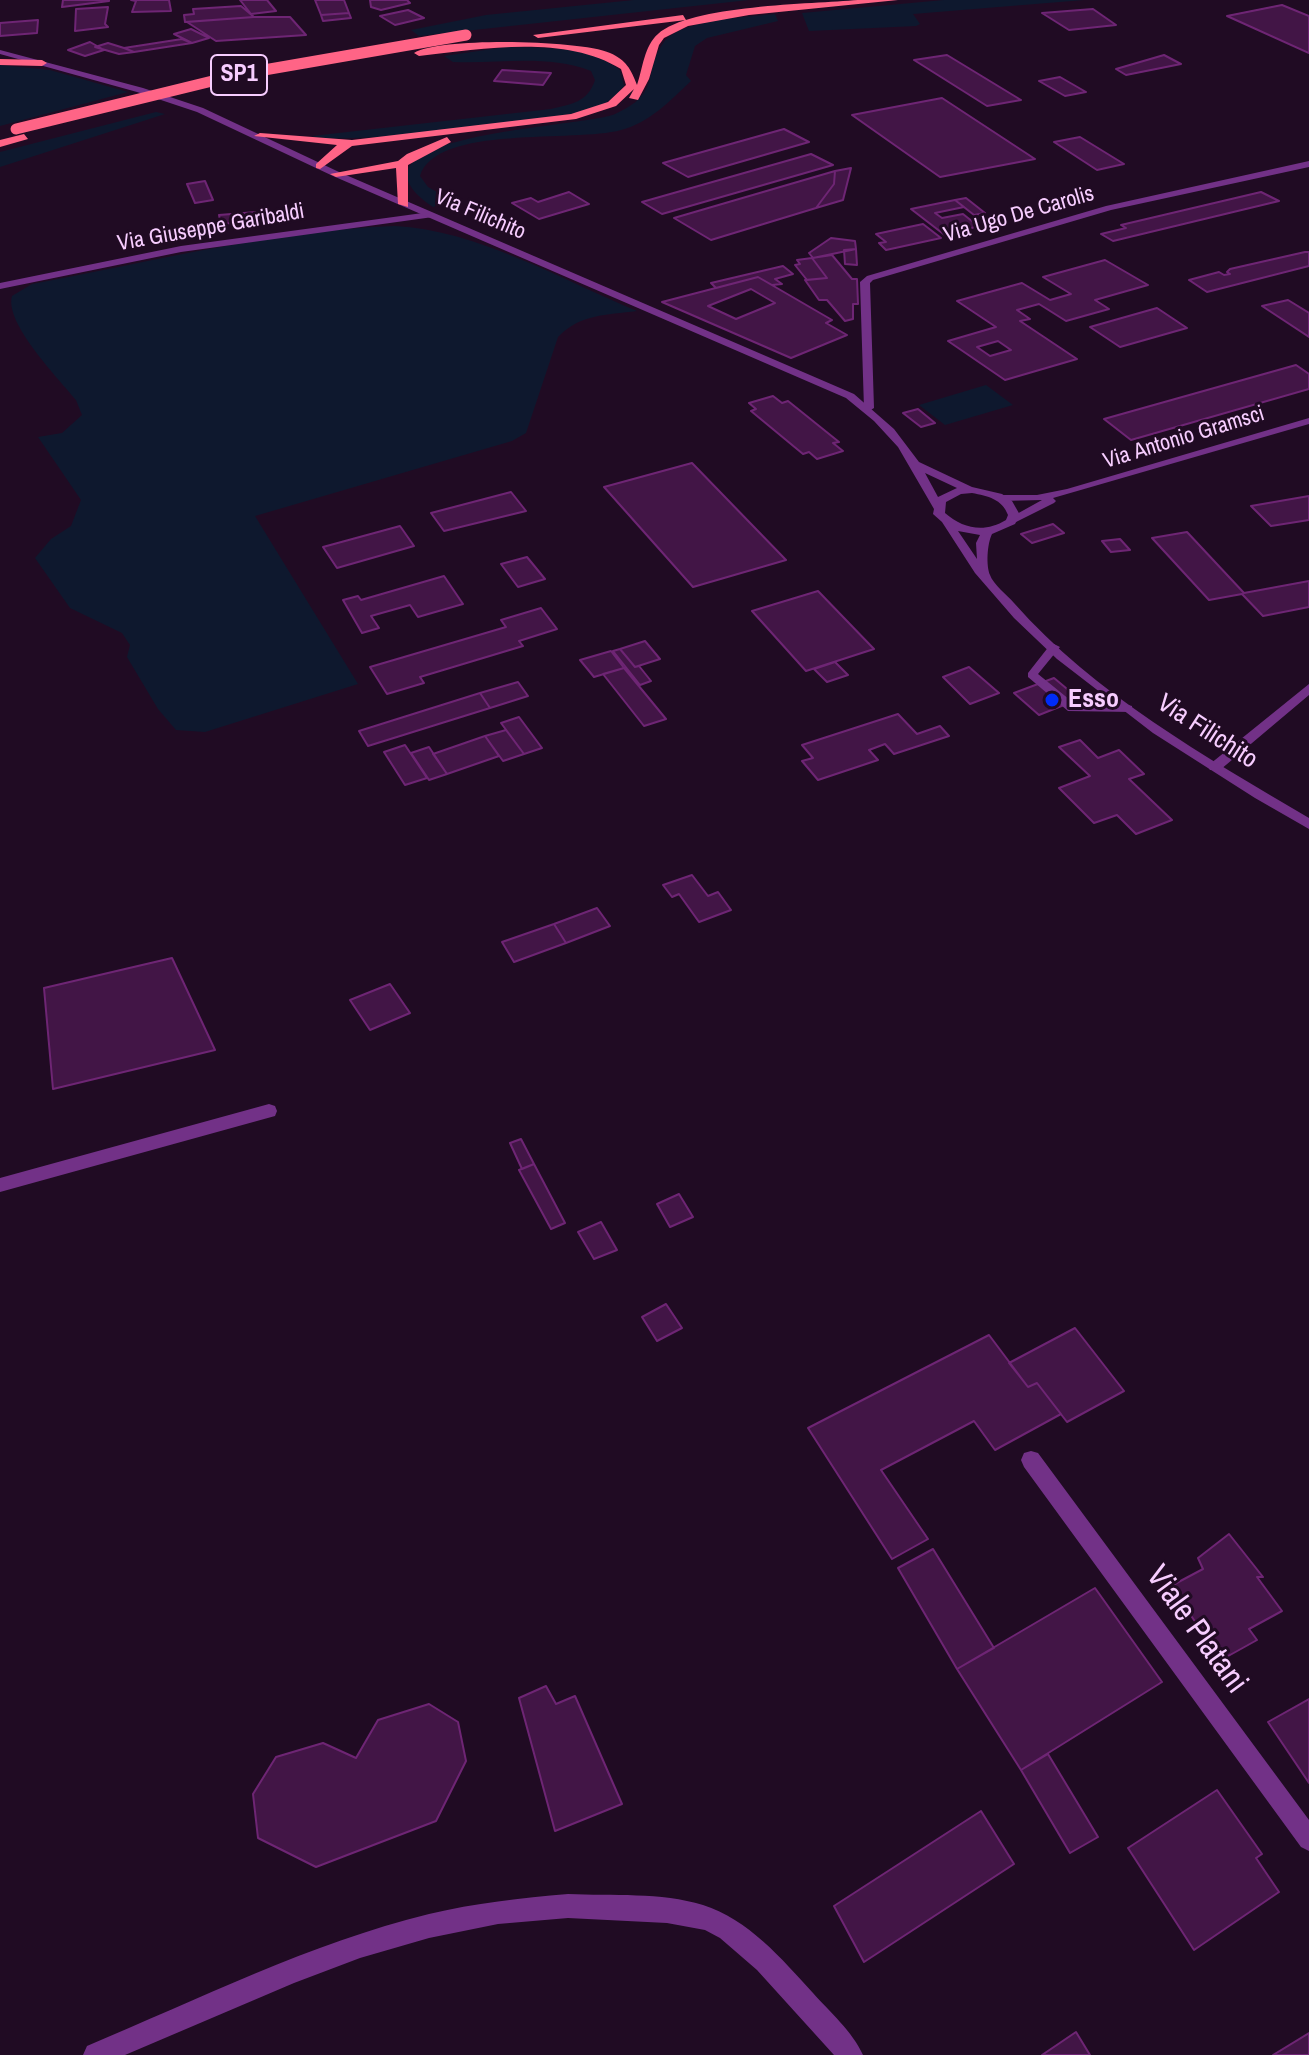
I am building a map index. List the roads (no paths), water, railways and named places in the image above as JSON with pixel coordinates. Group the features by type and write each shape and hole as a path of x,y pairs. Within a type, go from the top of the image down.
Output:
{"highway":[{"path":"529,28 801,0"},
{"name":"SP1","path":"0,144 20,133 241,74 467,42 758,10 893,0"},
{"path":"336,174 402,164 430,145 454,137 571,122 621,107 636,97 643,85 652,50 664,33 694,22 758,10"},
{"name":"SP1","path":"0,133 20,133 419,53 467,42 481,33"},
{"path":"260,136 352,143 572,117 612,104 632,86 633,77 625,66 609,56 578,49 467,42"},
{"path":"0,62 42,63"},
{"path":"320,166 331,153 352,143"},
{"path":"402,164 404,204"}],"street":[{"name":"Via Filichito","path":"0,52 155,95 260,136 404,204 850,396 869,408 916,464 964,553 1012,607 1054,647 1128,709 1309,824"},
{"name":"Via Ugo De Carolis","path":"869,408 865,282 870,278 1109,208 1309,164"},
{"name":"Via Giuseppe Garibaldi","path":"0,286 207,245 430,215"},
{"name":"Via Antonio Gramsci","path":"1001,498 1037,498 1069,492 1309,421"},
{"name":"Via Filichito","path":"916,464 972,490 1001,498"},
{"path":"937,506 948,494 972,490"},
{"name":"Via Antonio Gramsci","path":"988,531 1004,528 1012,520 1069,492"},
{"path":"1001,498 1012,508 1012,520"},
{"path":"947,523 970,531 988,531 982,543 984,572"},
{"path":"1215,767 1309,688"},
{"path":"0,1185 269,1111"},
{"name":"Viale Platani","path":"1031,1460 1309,1839"},
{"path":"96,2055 368,1943 454,1919 528,1906 604,1904 711,1919 785,1980 850,2055"}],"lane":[{"path":"1054,647 1032,675 1072,708 1128,709"}],"place":[{"name":"Esso","path":"1052,700"}]}
